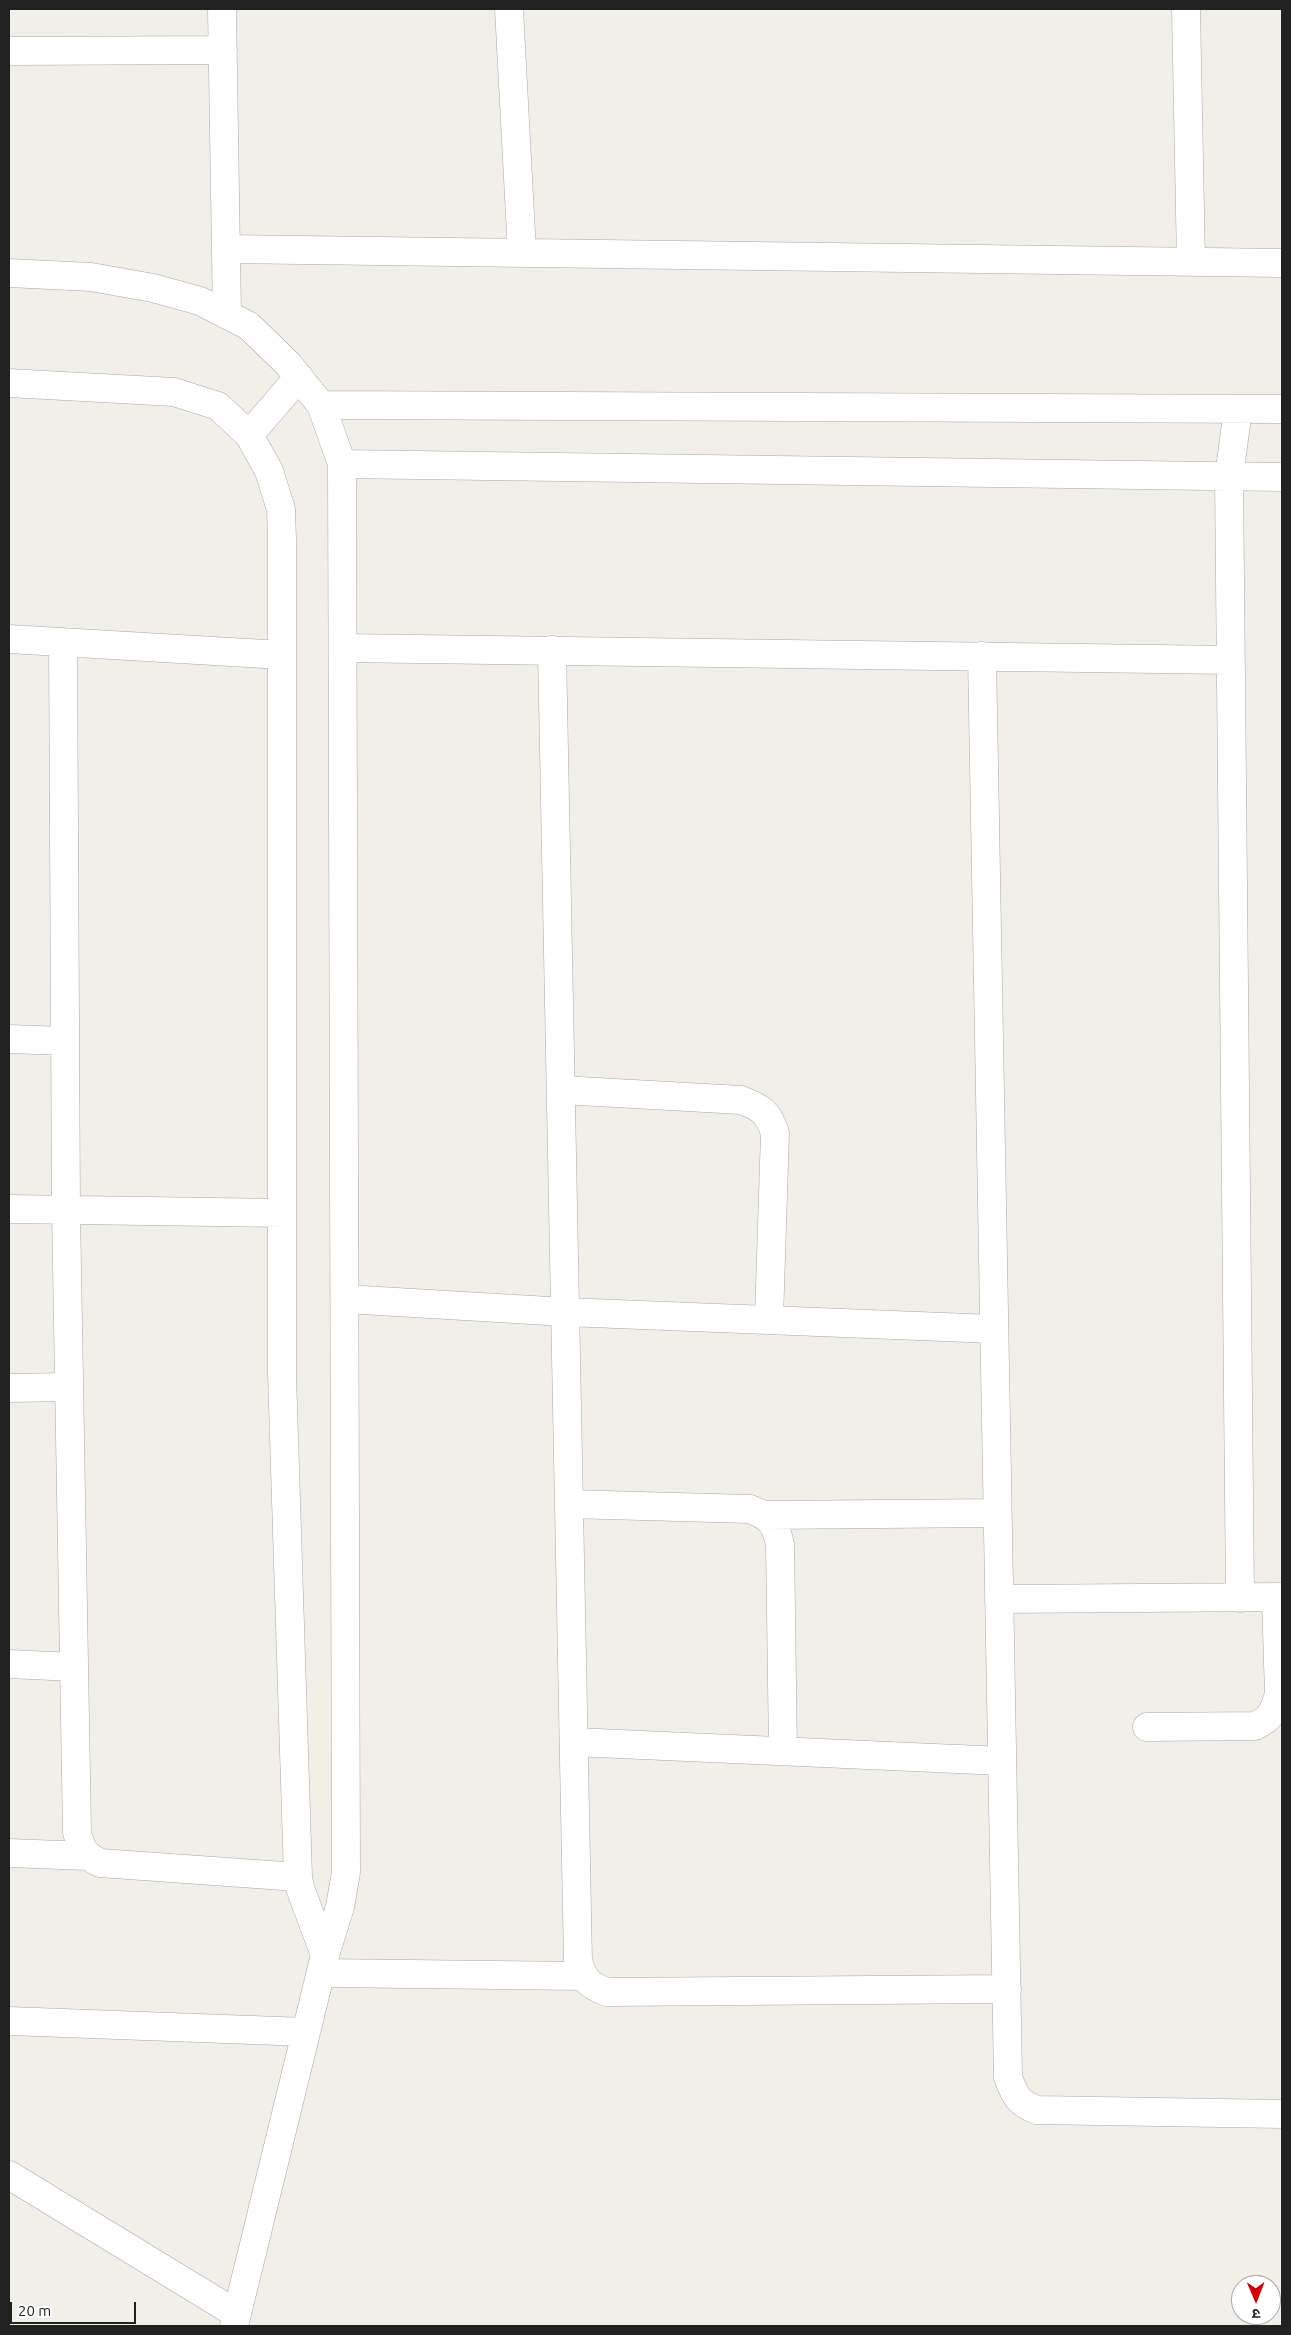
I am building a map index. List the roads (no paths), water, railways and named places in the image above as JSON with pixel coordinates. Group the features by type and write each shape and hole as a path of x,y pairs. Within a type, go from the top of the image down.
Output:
{"street":[{"path":"222,9 227,315"},
{"path":"509,9 522,253"},
{"path":"1186,9 1191,262"},
{"path":"9,51 223,50"},
{"path":"226,249 1282,263"},
{"path":"9,273 91,277 153,288 200,301 248,326 299,378 321,405 342,464 346,1872 340,1907 323,1964 236,2320 9,2176"},
{"path":"249,435 299,378"},
{"path":"9,383 174,392 218,406 249,435 269,471 281,510 282,1374 298,1877 323,1964"},
{"path":"321,405 1282,409"},
{"path":"1238,409 1229,477 1240,1598"},
{"path":"342,464 1282,477"},
{"path":"9,639 282,655"},
{"path":"63,642 66,1210 77,1832 80,1845 88,1856"},
{"path":"343,648 1230,660"},
{"path":"552,650 578,1961 583,1976 593,1987 607,1992 1007,1989"},
{"path":"982,656 1008,2077 1013,2092 1023,2104 1037,2110 1282,2114"},
{"path":"9,1039 65,1041"},
{"path":"561,1090 741,1100 759,1107 770,1118 775,1133 769,1319"},
{"path":"9,1209 282,1214"},
{"path":"345,1298 566,1312 994,1328"},
{"path":"9,1388 69,1387"},
{"path":"569,1504 750,1509 766,1515 997,1513"},
{"path":"766,1515 776,1527 780,1544 783,1751"},
{"path":"999,1599 1279,1598 1279,1694 1269,1720 1255,1726 1147,1727"},
{"path":"9,1664 74,1667"},
{"path":"574,1742 1002,1761"},
{"path":"9,1852 88,1856 100,1862 298,1877"},
{"path":"323,1964 583,1976"},
{"path":"9,2021 306,2032"}]}
